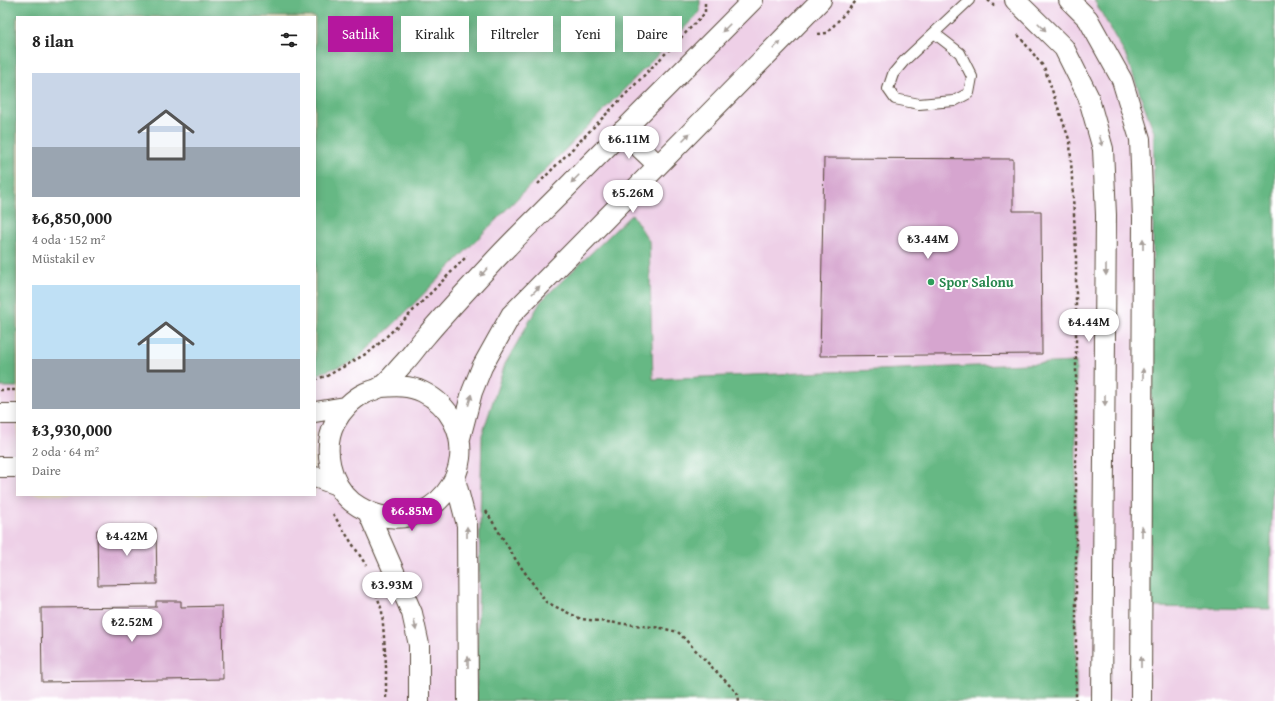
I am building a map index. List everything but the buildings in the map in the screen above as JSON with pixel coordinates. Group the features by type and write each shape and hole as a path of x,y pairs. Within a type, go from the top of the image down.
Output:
{"street":[{"path":"381,387 495,260 753,0"},
{"path":"460,438 448,413 439,403 422,391 402,386 381,387 362,395 345,407 334,425 329,445 330,466 337,485 350,501 368,512 388,518 409,516 428,509 444,496 455,479 461,459 460,438 472,392 482,367 511,315 821,0"},
{"path":"1015,0 1064,48 1088,96 1104,149 1106,215 1102,701"},
{"path":"1069,0 1088,19 1122,80 1140,139 1143,218 1141,701"},
{"path":"622,131 658,165"},
{"path":"316,412 345,407"},
{"path":"0,414 16,414"},
{"path":"0,467 16,467"},
{"path":"316,477 337,485"},
{"path":"455,479 467,525 468,701"},
{"path":"368,512 412,613 419,645 419,701"}],"lane":[{"path":"934,33 960,53 972,77 969,93 954,101 919,104 895,99 888,89 893,74 904,61 969,0"}],"path":[{"path":"533,189 705,13 705,0"},
{"path":"988,0 1000,13"},
{"path":"1015,31 1044,66 1070,142 1076,251 1076,701"},
{"path":"316,378 327,376 371,351 406,319 472,251"},
{"path":"0,390 16,390"},
{"path":"462,506 486,511 516,560 546,602 580,619 661,628 678,632 738,694 739,701"},
{"path":"330,511 369,569"},
{"path":"371,576 382,611 386,664 386,701"}],"shaded area":[{"path":"0,0 1275,0 1275,701 0,701"}],"green space":[{"path":"0,0 700,0 700,12 682,30 682,16 623,16 623,52 661,52 399,319 355,361 316,375 316,16 16,16 16,387 0,387"},
{"path":"1094,0 1275,0 1275,301 1270,609 1149,607 1154,132 1126,56"},
{"path":"632,214 649,241 653,379 1076,362 1076,701 476,701 482,435 505,364 541,301"}],"place":[{"name":"Spor Salonu","path":"931,282"}]}
